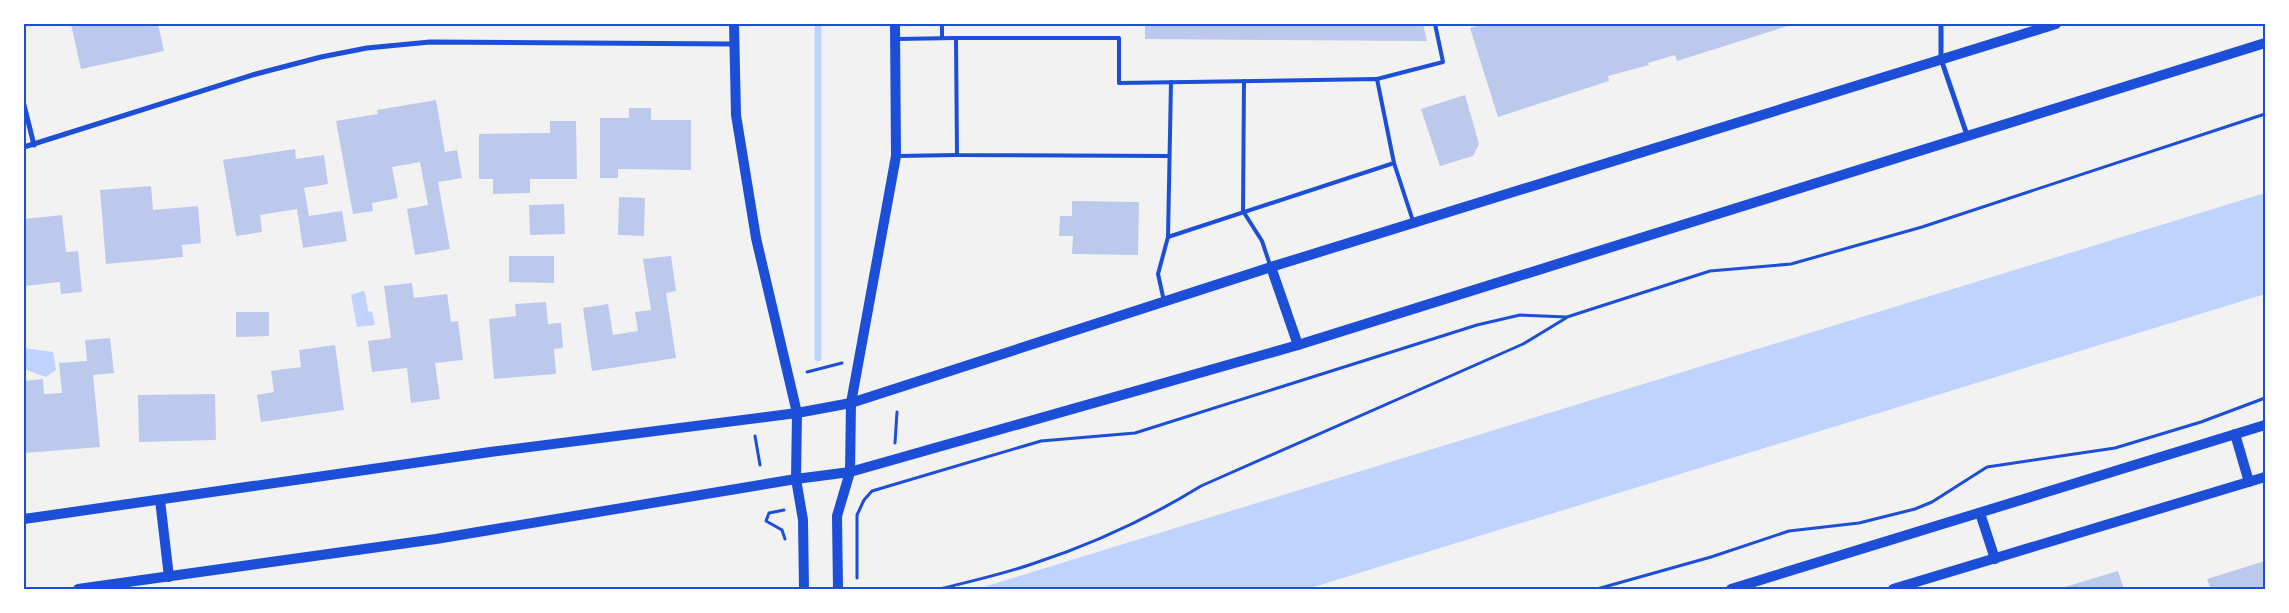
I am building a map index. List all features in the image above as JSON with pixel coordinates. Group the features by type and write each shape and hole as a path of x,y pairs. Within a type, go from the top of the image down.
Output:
{"main road":[{"path":"734,24 736,116 756,238 797,413 796,479 803,520 804,589"},
{"path":"838,589 837,516 850,472 851,403 896,156 894,24"},
{"path":"24,519 490,452 797,413 851,403 1271,267 2056,24"},
{"path":"78,589 436,539 796,479 850,472 1298,345 2265,43"},
{"path":"1271,267 1298,345"},
{"path":"1731,589 2265,425"},
{"path":"2235,434 2249,482"},
{"path":"1893,589 2265,477"},
{"path":"160,500 169,576"},
{"path":"1980,514 1995,559"}],"street":[{"path":"1941,24 1941,59 1967,135"},
{"path":"24,147 256,74 321,57 367,48 430,42 734,44"},
{"path":"24,105 34,145"}],"lane":[{"path":"942,24 942,38"},
{"path":"894,39 1119,38 1119,83 1377,79 1444,62 1435,24"},
{"path":"956,38 956,155"},
{"path":"1377,79 1394,163 1414,224"},
{"path":"1244,81 1243,212 1262,241 1271,267"},
{"path":"1164,302 1158,274 1168,237 1171,82"},
{"path":"896,156 1169,156"},
{"path":"1168,237 1394,163"}],"path":[{"path":"940,589 1034,564 1082,546 1172,504 1201,486 1523,344 1567,317 1710,270 1791,264 1922,227 2265,114"},
{"path":"857,580 857,515 864,500 872,491 1041,441 1135,433 1477,325 1520,315 1567,317"},
{"path":"807,372 845,362"},
{"path":"1597,589 1789,531 1859,523 1916,509 1932,502 1973,474 1987,467 2115,448 2202,422 2265,398"},
{"path":"895,448 897,412"},
{"path":"754,430 760,465"},
{"path":"892,486 893,479"},
{"path":"769,513 766,521 782,530 785,538"}],"water":[{"path":"2265,193 2265,294 1307,589 977,589"},
{"path":"365,292 368,311 372,312 375,325 357,327 351,295"},
{"path":"24,348 53,352 56,370 46,377 24,369"}],"building":[{"path":"71,24 158,24 164,51 81,69"},
{"path":"1145,24 1423,24 1427,41 1145,39"},
{"path":"1484,24 1794,24 1677,61 1675,55 1648,63 1649,65 1608,76 1609,81 1498,117 1470,28"},
{"path":"1465,95 1479,144 1473,156 1440,166 1421,109"},
{"path":"436,100 445,152 457,150 462,178 438,182 450,249 415,255 407,209 428,205 420,162 392,167 398,198 372,203 373,211 353,214 336,121 378,114 377,110"},
{"path":"629,108 651,108 651,120 691,120 691,170 618,169 618,178 600,178 600,118 629,118"},
{"path":"550,121 576,121 577,179 530,179 530,193 493,194 493,179 479,179 479,134 550,133"},
{"path":"295,149 296,159 324,155 328,184 304,188 309,216 342,211 347,241 303,248 297,209 260,215 262,232 236,236 223,160"},
{"path":"151,186 153,210 198,206 201,243 182,245 183,257 106,264 100,190"},
{"path":"619,197 645,198 644,236 618,235"},
{"path":"1072,201 1139,202 1138,255 1072,254 1073,236 1059,236 1060,216 1072,216"},
{"path":"564,204 565,234 530,235 529,205"},
{"path":"62,215 66,252 78,251 82,292 61,294 60,282 24,286 24,219"},
{"path":"509,256 554,256 554,283 509,282"},
{"path":"671,256 676,291 666,293 676,358 592,371 583,308 608,304 613,335 638,331 635,312 651,310 643,259"},
{"path":"412,283 414,298 447,294 451,322 458,321 463,360 435,363 440,399 411,403 407,368 372,372 368,341 391,338 384,286"},
{"path":"546,302 548,324 561,323 563,348 554,349 556,374 494,379 489,319 516,316 515,304"},
{"path":"236,312 269,312 269,336 236,337"},
{"path":"110,338 114,373 93,375 100,447 24,453 24,381 43,379 44,394 62,393 59,363 87,361 85,340"},
{"path":"335,345 344,410 261,422 257,395 274,392 271,371 301,367 299,350"},
{"path":"215,394 216,440 139,442 138,395"},
{"path":"2265,561 2265,589 2204,589 2210,587 2207,579"},
{"path":"2118,571 2124,589 2058,589"}],"waterway":[{"path":"818,24 818,358"}]}
